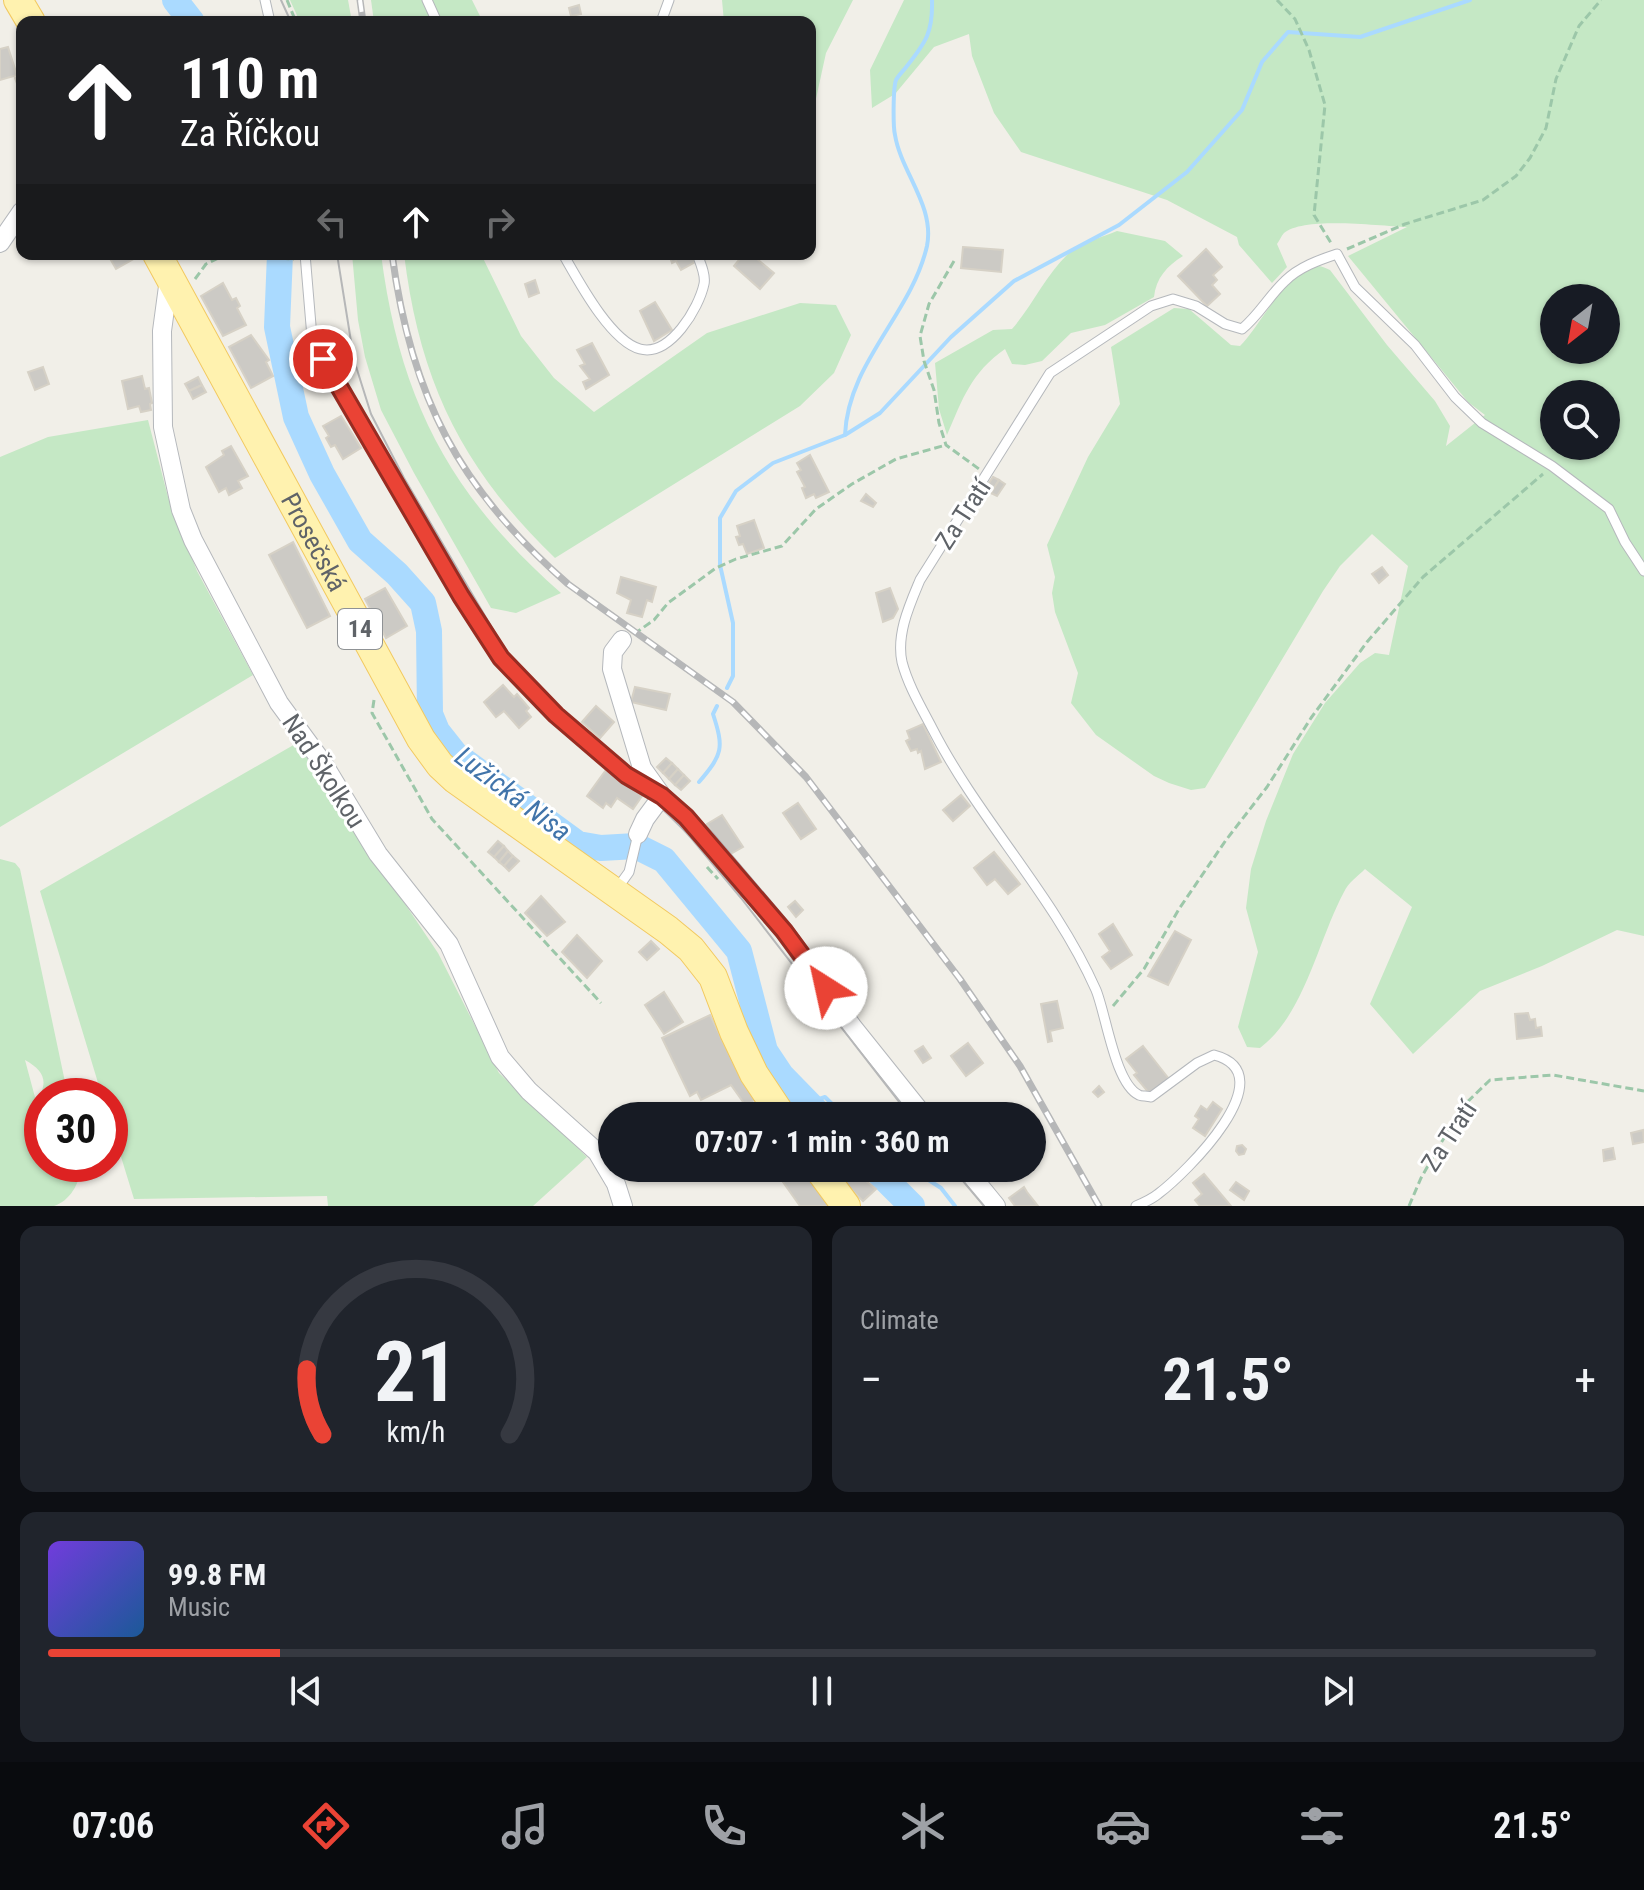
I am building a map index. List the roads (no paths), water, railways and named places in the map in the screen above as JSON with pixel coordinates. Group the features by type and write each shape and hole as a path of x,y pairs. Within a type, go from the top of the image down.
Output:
{"main road":[{"name":"Prosečská","path":"173,271 421,739 455,779 668,930 705,965 754,1074 773,1102"},
{"path":"828,1182 846,1206"}],"street":[{"path":"0,243 16,220"},
{"name":"Nad Školkou","path":"173,271 162,331 163,427 181,510 193,540 279,703 323,763 378,854 449,944 500,1057 529,1091 597,1152 616,1184 623,1206"},
{"path":"622,640 613,652 612,669 642,768 662,796 686,817 784,931 852,1026 913,1102"},
{"path":"638,834 662,796"},
{"path":"976,1182 996,1206"}],"lane":[{"name":"Za Tratí","path":"1136,1206 1158,1195 1218,1135 1238,1097 1240,1085 1233,1065 1225,1058 1214,1055 1197,1063 1151,1097 1139,1095 1130,1088 1120,1068 1105,1016 1073,944 958,776 917,701 902,661 903,630 920,580 1050,373 1151,306 1173,299 1196,306 1225,324 1242,329 1254,319 1286,279 1315,261 1337,254 1355,287 1415,345 1455,397 1482,423 1552,466 1609,509 1644,571"},
{"path":"301,260 312,337 333,381 501,658 556,715 626,775 662,796"},
{"path":"567,260 612,329 625,342 640,349 655,350 670,340 694,315 705,280 699,260"},
{"path":"614,892 629,872 638,834"}],"waterway":[{"name":"Lužická Nisa","path":"175,0 187,16"},
{"path":"727,688 733,676 733,623 720,565 720,518 736,491 773,463 845,435 857,384 908,294 927,246 928,231 922,203 898,149 894,131 894,91 896,80 927,36 932,0"},
{"path":"845,435 880,413 951,337 1014,281 1119,225 1187,172 1242,110 1262,62 1288,32 1360,37 1470,0"},
{"name":"Lužická Nisa","path":"280,260 277,327 296,417 322,474 360,541 397,574 423,603 429,631 430,714 437,731 456,755 578,844 601,848 636,846 664,860 739,951 765,1051 781,1075 807,1102"},
{"path":"699,782 719,750 719,735 713,714 717,706"},
{"path":"811,1102 825,1097 830,1102"},
{"name":"Lužická Nisa","path":"888,1182 912,1206"},
{"path":"932,1182 941,1188 955,1206"}],"tram line":[{"path":"281,0 288,16"},
{"path":"338,260 354,360 371,414 404,478 505,650 551,703 659,802 692,839 899,1102"},
{"path":"964,1182 984,1206"}],"railway":[{"path":"360,0 362,16"},
{"path":"393,260 412,353 427,396 469,476 497,512 568,584 733,702 806,777 960,979 1020,1066 1099,1206"}]}
